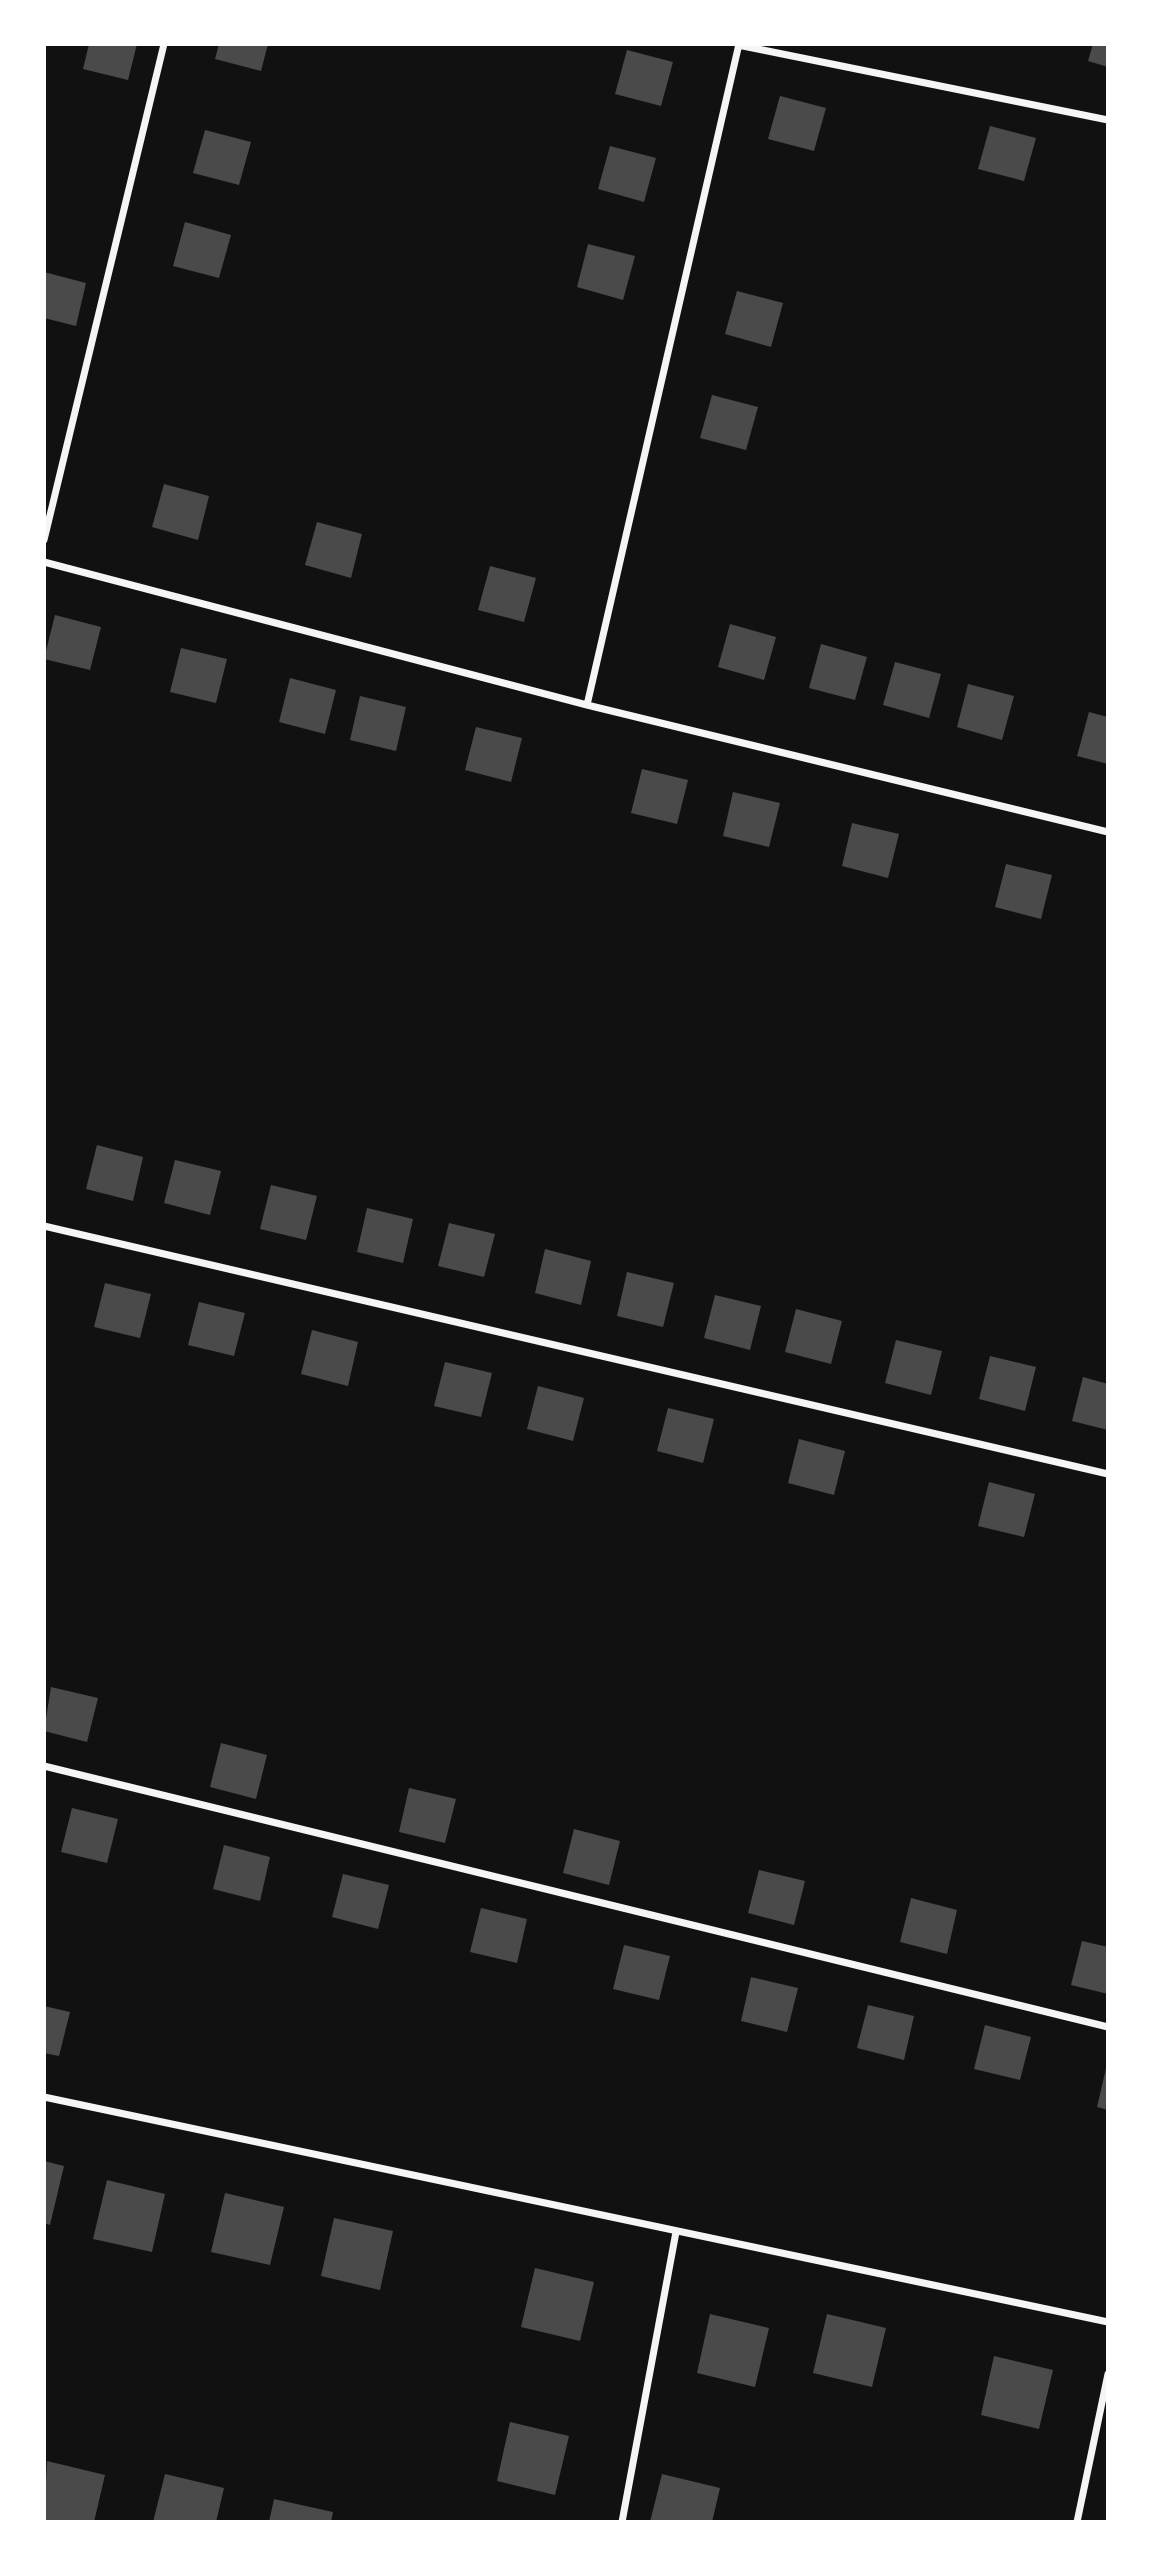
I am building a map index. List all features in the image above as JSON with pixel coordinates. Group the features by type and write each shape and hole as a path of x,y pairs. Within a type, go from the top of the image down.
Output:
{"street":[{"path":"44,540 164,44"},
{"path":"587,705 739,44 1108,120"},
{"path":"44,562 587,705 1108,832"},
{"path":"44,1226 1108,1474"},
{"path":"44,1766 1108,2027"},
{"path":"44,2097 1108,2322"},
{"path":"622,2522 676,2232"},
{"path":"1077,2522 1108,2374"}],"building":[{"path":"89,44 137,44 128,80 83,69"},
{"path":"219,44 268,44 261,71 215,59"},
{"path":"1093,44 1108,44 1108,67 1088,61"},
{"path":"627,50 673,62 661,106 615,94"},
{"path":"780,96 826,108 814,151 768,139"},
{"path":"990,126 1036,138 1024,181 978,169"},
{"path":"205,130 251,142 239,185 193,173"},
{"path":"610,146 656,158 644,202 598,189"},
{"path":"185,222 231,235 219,278 173,266"},
{"path":"588,244 635,256 623,300 577,287"},
{"path":"44,272 86,283 76,326 44,318"},
{"path":"737,291 783,303 771,347 725,334"},
{"path":"712,395 758,407 746,450 700,438"},
{"path":"164,484 209,496 198,540 152,527"},
{"path":"317,522 362,534 351,578 305,565"},
{"path":"490,566 536,578 524,622 478,610"},
{"path":"55,615 101,627 90,670 44,659"},
{"path":"730,624 776,637 764,680 718,667"},
{"path":"821,644 867,657 855,700 809,688"},
{"path":"181,648 227,659 216,703 170,692"},
{"path":"895,662 941,674 929,718 883,705"},
{"path":"290,678 336,690 325,734 279,722"},
{"path":"968,684 1014,696 1002,740 957,727"},
{"path":"360,696 406,707 396,751 350,740"},
{"path":"1089,712 1108,717 1108,764 1077,756"},
{"path":"476,727 522,738 511,782 465,770"},
{"path":"642,769 688,780 677,824 631,813"},
{"path":"733,792 780,803 769,847 723,836"},
{"path":"852,823 899,834 888,878 842,866"},
{"path":"1006,864 1052,875 1041,919 995,907"},
{"path":"97,1145 143,1157 133,1201 86,1189"},
{"path":"175,1160 221,1171 210,1215 164,1203"},
{"path":"271,1185 317,1196 306,1240 260,1229"},
{"path":"367,1208 413,1219 403,1263 357,1252"},
{"path":"449,1223 495,1234 484,1277 438,1266"},
{"path":"545,1249 591,1261 581,1305 535,1293"},
{"path":"627,1272 674,1283 663,1327 617,1316"},
{"path":"105,1283 151,1294 140,1338 94,1327"},
{"path":"715,1295 761,1306 750,1350 704,1338"},
{"path":"199,1302 245,1313 234,1356 188,1345"},
{"path":"796,1309 842,1321 831,1364 785,1352"},
{"path":"312,1330 358,1342 348,1386 301,1374"},
{"path":"896,1340 942,1351 931,1395 885,1383"},
{"path":"990,1356 1036,1367 1025,1411 979,1399"},
{"path":"445,1362 492,1373 481,1417 434,1406"},
{"path":"1083,1377 1108,1384 1108,1430 1072,1421"},
{"path":"538,1386 584,1398 573,1441 527,1429"},
{"path":"668,1408 714,1419 703,1463 657,1451"},
{"path":"799,1439 845,1451 834,1495 788,1483"},
{"path":"989,1482 1035,1494 1024,1537 978,1526"},
{"path":"51,1687 98,1698 87,1742 44,1731"},
{"path":"221,1743 267,1755 256,1799 210,1787"},
{"path":"409,1788 456,1799 445,1843 399,1832"},
{"path":"72,1808 118,1819 107,1863 61,1852"},
{"path":"574,1829 620,1841 609,1885 563,1873"},
{"path":"224,1845 270,1857 260,1901 213,1889"},
{"path":"759,1870 805,1881 794,1925 748,1913"},
{"path":"343,1874 389,1885 378,1929 332,1917"},
{"path":"911,1898 957,1910 947,1954 900,1942"},
{"path":"481,1908 527,1919 517,1963 470,1952"},
{"path":"1082,1941 1108,1947 1108,1994 1071,1985"},
{"path":"624,1945 670,1956 659,2000 613,1989"},
{"path":"751,1977 798,1988 787,2032 741,2021"},
{"path":"868,2005 914,2016 904,2060 857,2048"},
{"path":"44,2006 70,2012 59,2056 44,2053"},
{"path":"985,2025 1031,2037 1020,2080 974,2069"},
{"path":"1108,2064 1108,2110 1097,2107"},
{"path":"44,2161 64,2166 50,2225 44,2223"},
{"path":"107,2180 165,2194 152,2252 93,2239"},
{"path":"225,2193 284,2207 270,2265 211,2252"},
{"path":"334,2218 393,2231 380,2290 321,2276"},
{"path":"535,2268 594,2282 580,2341 521,2327"},
{"path":"710,2314 769,2328 755,2387 697,2373"},
{"path":"827,2314 886,2328 872,2387 813,2373"},
{"path":"994,2356 1053,2370 1039,2429 981,2415"},
{"path":"510,2422 569,2436 555,2495 497,2481"},
{"path":"47,2461 105,2475 94,2522 44,2522"},
{"path":"165,2474 224,2488 216,2522 153,2522"},
{"path":"662,2474 720,2488 712,2522 650,2522"},
{"path":"274,2499 333,2512 331,2522 269,2522"}]}
